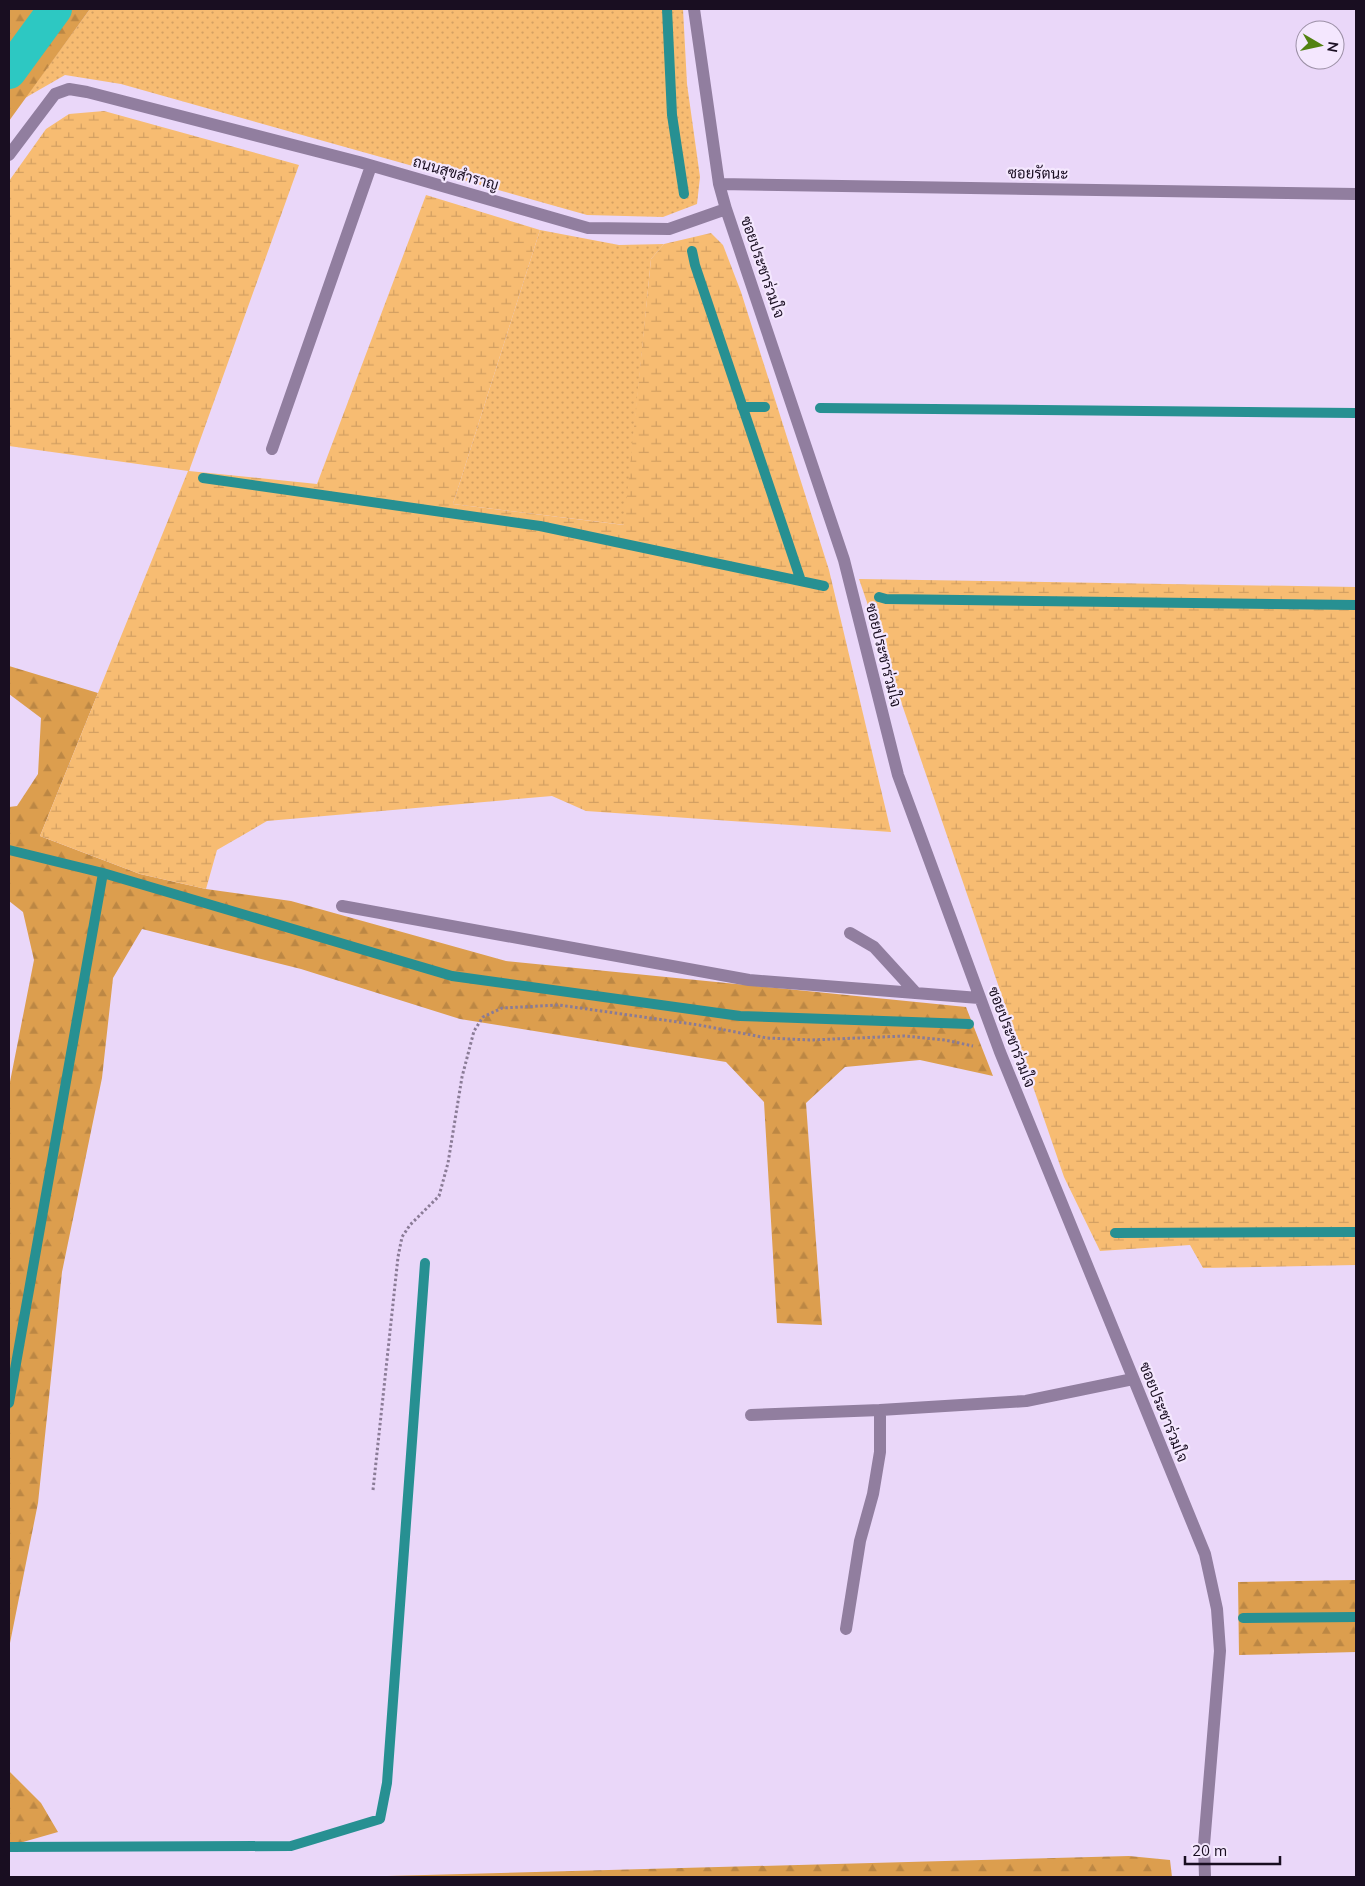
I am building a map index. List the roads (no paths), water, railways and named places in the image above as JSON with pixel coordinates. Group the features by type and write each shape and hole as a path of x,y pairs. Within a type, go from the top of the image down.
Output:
{"street":[{"path":"694,9 719,184 726,208"},
{"name":"ถนนสุขสำราญ","path":"9,155 55,94 69,89 87,92 371,166 588,228 669,229 726,208"},
{"path":"272,449 371,166"},
{"name":"ซอยรัตนะ","path":"719,184 1356,194"},
{"name":"ซอยประชาร่วมใจ","path":"726,208 844,560 898,775 1000,1052 1205,1554 1217,1609 1220,1651 1204,1846 1205,1877"},
{"path":"342,906 749,980 979,998"},
{"path":"850,933 874,947 916,993"},
{"path":"751,1415 880,1410 1026,1401 1133,1379"},
{"path":"846,1629 860,1541 873,1494 878,1461 880,1410"}],"waterway":[{"path":"9,72 55,9"},
{"path":"667,9 672,115 684,194"},
{"path":"692,251 695,265 801,581"},
{"path":"742,407 765,407"},
{"path":"820,408 1356,413"},
{"path":"203,478 540,526 824,586"},
{"path":"879,597 886,599 1356,605"},
{"path":"9,850 103,873 9,1403"},
{"path":"103,873 452,976 740,1016 969,1024"},
{"path":"1115,1233 1356,1232"},
{"path":"9,1847 291,1846 380,1819 387,1783 425,1263"},
{"path":"1243,1618 1356,1617"}]}
